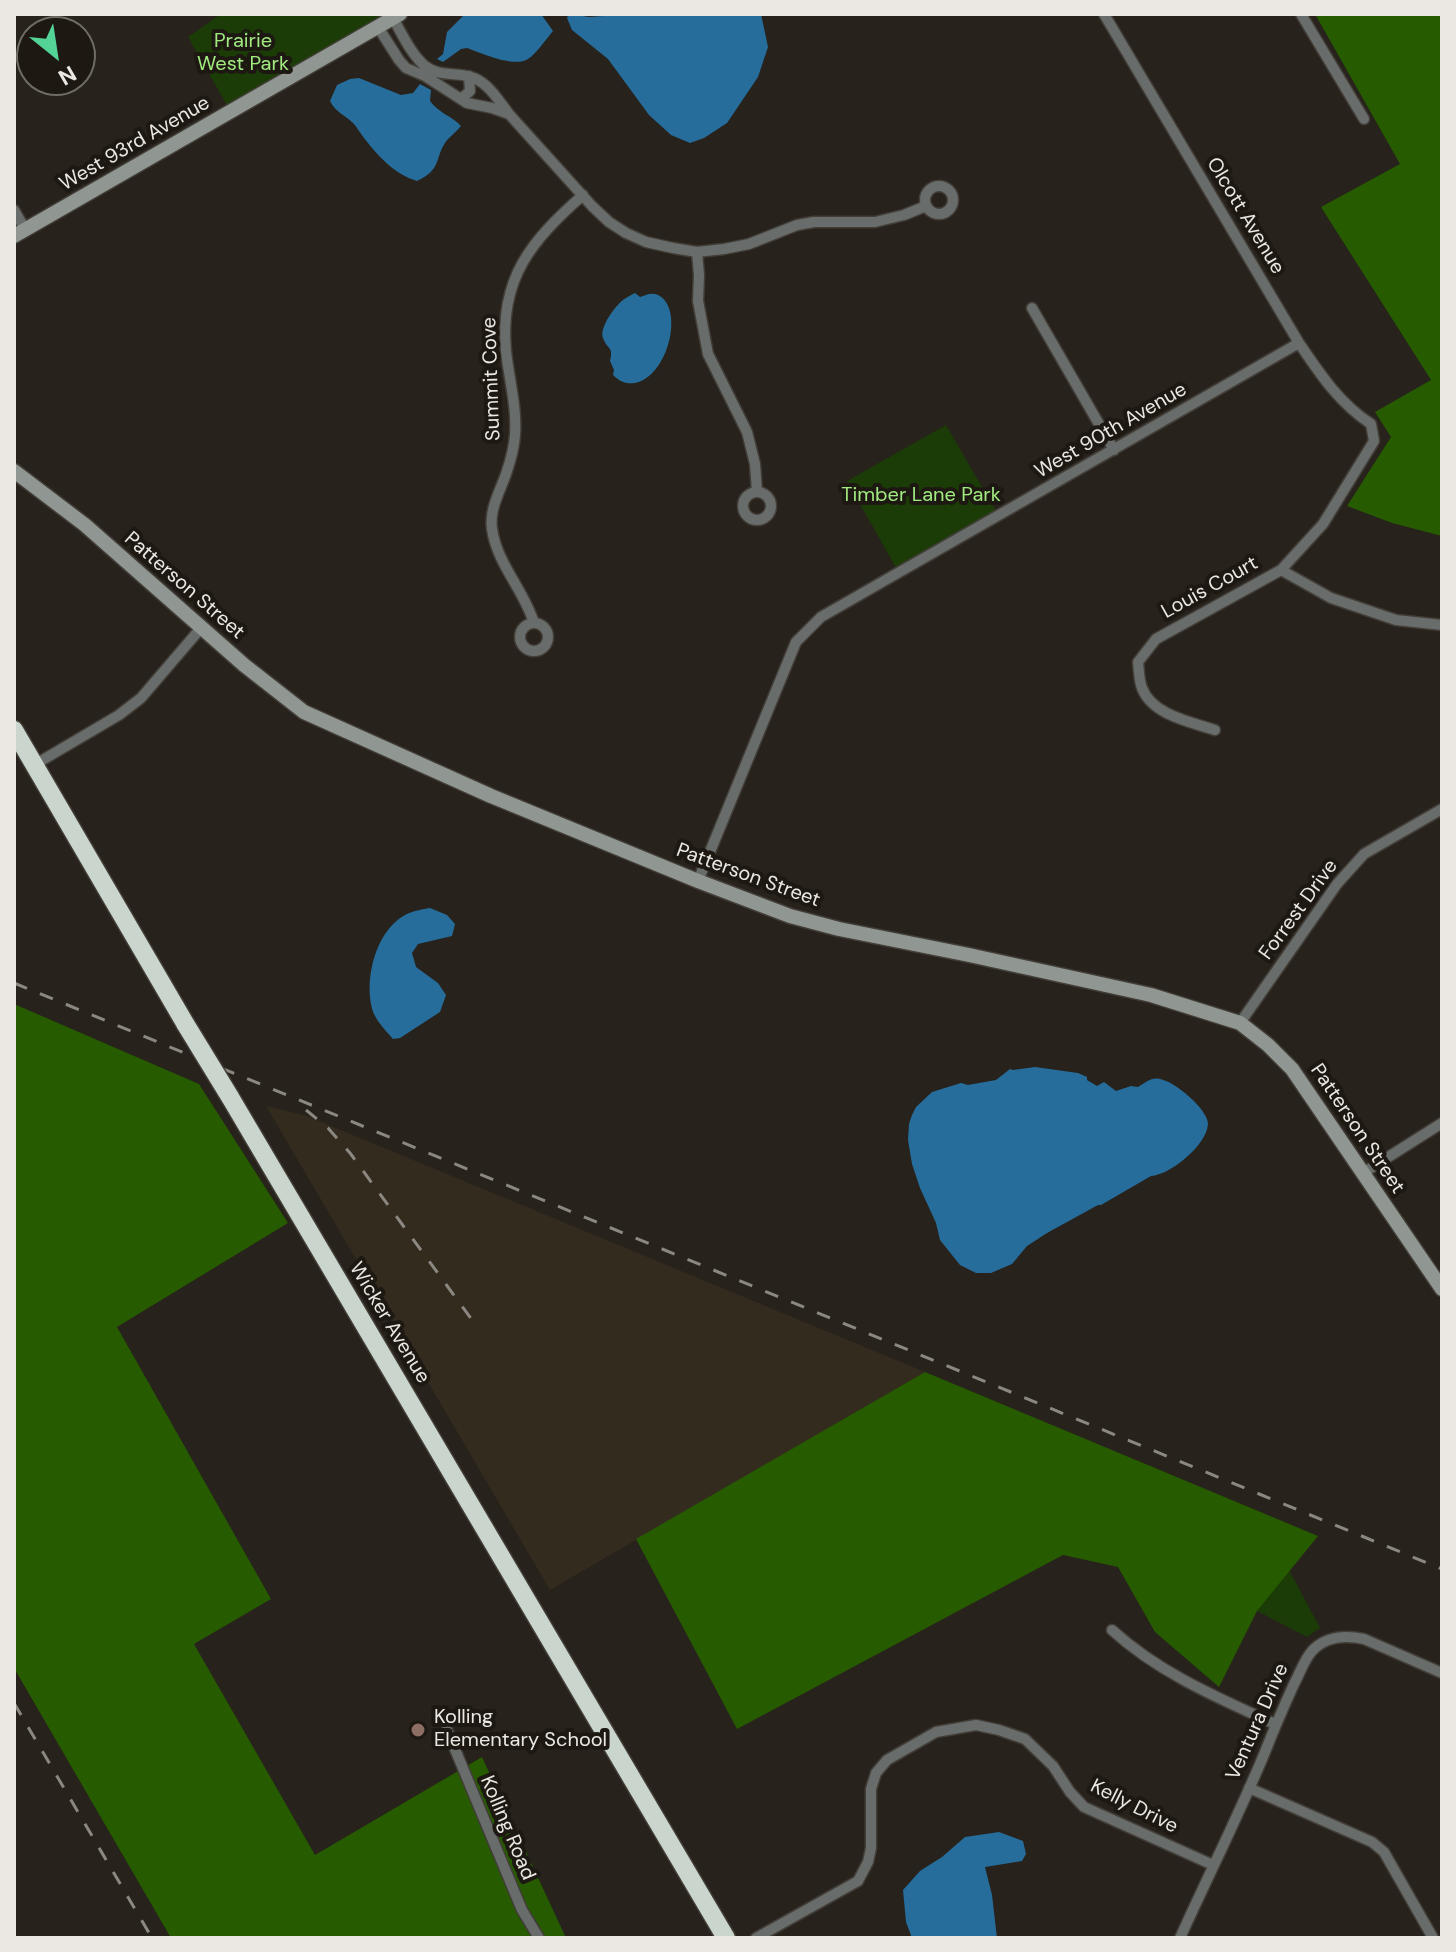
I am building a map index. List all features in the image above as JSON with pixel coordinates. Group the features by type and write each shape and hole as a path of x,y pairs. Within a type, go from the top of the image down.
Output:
{"highway":[{"name":"Wicker Avenue","path":"14,730 726,1938"}],"street":[{"name":"Olcott Avenue","path":"1104,14 1325,383 1355,413 1371,424 1374,441 1323,524 1281,570"},
{"path":"1301,14 1364,119"},
{"path":"396,16 417,57 430,74 467,103 509,114"},
{"name":"West 93rd Avenue","path":"20,232 396,16"},
{"path":"378,27 406,68 430,74 469,76 487,87 609,222 646,242 697,252 749,244 797,225 875,222 926,206"},
{"path":"461,99 470,91 469,76"},
{"name":"Summit Cove","path":"534,623 501,559 492,525 498,493 513,452 515,434 505,325 515,278 527,255 540,235 583,195"},
{"path":"14,210 20,232"},
{"path":"697,252 698,301 708,354 747,432 755,464 757,492"},
{"path":"1032,308 1114,450"},
{"name":"West 90th Avenue","path":"698,881 796,642 821,617 1299,343"},
{"name":"Patterson Street","path":"14,471 85,525 244,665 304,712 491,796 790,916 1151,995 1240,1023 1292,1069 1442,1289"},
{"path":"1281,570 1331,598 1396,620 1442,625"},
{"name":"Louis Court","path":"1215,730 1180,719 1151,703 1142,687 1138,662 1156,639 1281,570"},
{"path":"34,765 119,715 141,698 201,628"},
{"name":"Forrest Drive","path":"1240,1023 1337,884 1364,854 1442,809"},
{"path":"1363,1173 1442,1123"},
{"path":"1112,1630 1126,1643 1192,1687 1275,1724"},
{"name":"Ventura Drive","path":"1180,1938 1275,1724 1313,1650 1336,1637 1351,1636 1442,1673"},
{"name":"Kelly Drive","path":"756,1938 858,1881 871,1848 871,1789 876,1773 887,1760 936,1732 976,1725 1025,1739 1053,1766 1084,1807 1213,1865"},
{"name":"Kolling Road","path":"447,1730 522,1910 539,1938"},
{"path":"1249,1788 1372,1842 1384,1852 1433,1938"}],"shaded area":[{"path":"266,1106 307,1116 925,1372 550,1590"}],"green space":[{"name":"Prairie West Park","path":"221,14 391,14 228,107 188,37"},
{"path":"1315,14 1442,14 1442,536 1392,523 1347,506 1391,437 1375,412 1431,380 1321,207 1400,164"},
{"name":"Timber Lane Park","path":"946,425 996,511 896,568 847,481"},
{"path":"14,1004 199,1084 288,1223 117,1327 271,1599 194,1644 315,1855 482,1757 566,1938 171,1938 14,1668"},
{"path":"925,1372 1318,1536 1257,1611 1219,1687 1155,1632 1118,1567 1063,1555 737,1729 636,1539"},
{"path":"1289,1570 1320,1628 1307,1637 1257,1611"}],"water":[{"path":"465,14 541,14 553,31 534,54 522,61 498,59 467,48 443,62 437,59 443,54 447,32"},
{"path":"569,14 589,17 761,14 768,47 758,77 727,123 690,143 671,135 649,115 608,59 572,30 567,18"},
{"path":"359,78 401,95 413,93 420,84 431,90 430,101 461,126 443,146 431,172 417,181 394,169 375,152 353,123 332,105 330,101 337,85"},
{"path":"635,293 640,297 656,294 666,302 671,327 664,356 656,369 647,378 629,383 613,375 611,350 602,334 605,323 616,307"},
{"path":"430,908 447,915 455,924 452,936 418,944 412,953 416,967 438,983 446,995 440,1012 400,1038 393,1039 374,1014 371,1001 371,971 375,956 389,928 414,911"},
{"path":"1035,1067 1078,1073 1097,1086 1104,1082 1116,1091 1138,1087 1154,1079 1166,1081 1189,1097 1202,1111 1207,1118 1206,1132 1195,1149 1177,1165 1047,1233 1027,1246 1012,1264 991,1273 976,1273 960,1265 940,1240 912,1164 909,1124 916,1107 932,1092 961,1083 968,1085 996,1080 1010,1069"},
{"path":"999,1832 1023,1841 1026,1854 1022,1861 985,1867 997,1938 912,1938 906,1922 903,1890 920,1871 965,1837"}],"railway":[{"path":"14,983 1442,1569"},
{"path":"306,1110 328,1128 350,1153 475,1324"},
{"path":"14,1703 152,1938"}],"place":[{"name":"Kolling Elementary School","path":"418,1730"}]}
